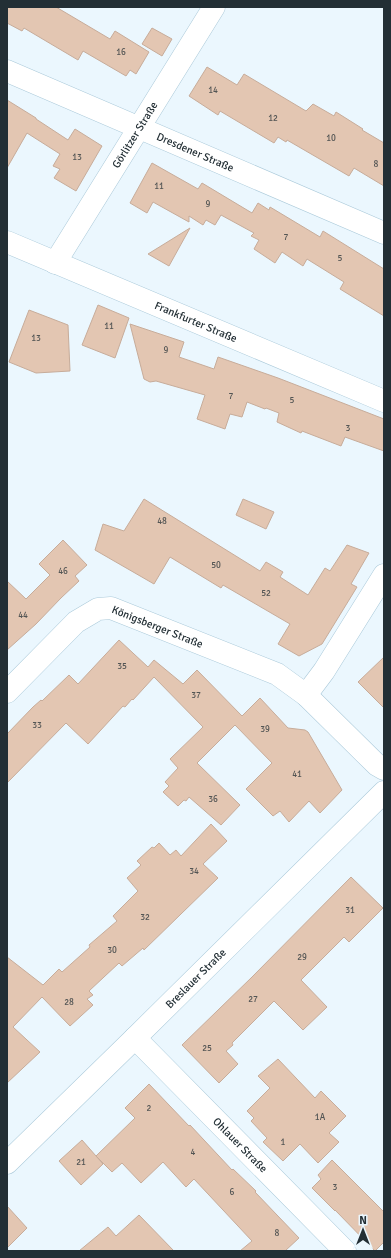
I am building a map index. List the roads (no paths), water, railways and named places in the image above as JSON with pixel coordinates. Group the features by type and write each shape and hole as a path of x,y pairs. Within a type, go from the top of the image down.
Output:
{"street":[{"name":"Görlitzer Straße","path":"55,262 214,7"},
{"name":"Dresdener Straße","path":"7,71 384,232"},
{"name":"Frankfurter Straße","path":"7,242 384,401"},
{"path":"306,695 324,671 384,575"},
{"name":"Königsberger Straße","path":"7,692 76,622 98,609 111,608 277,674 306,695 378,766 384,769"},
{"name":"Breslauer Straße","path":"7,1163 384,792"},
{"name":"Ohlauer Straße","path":"135,1038 345,1251"}]}
